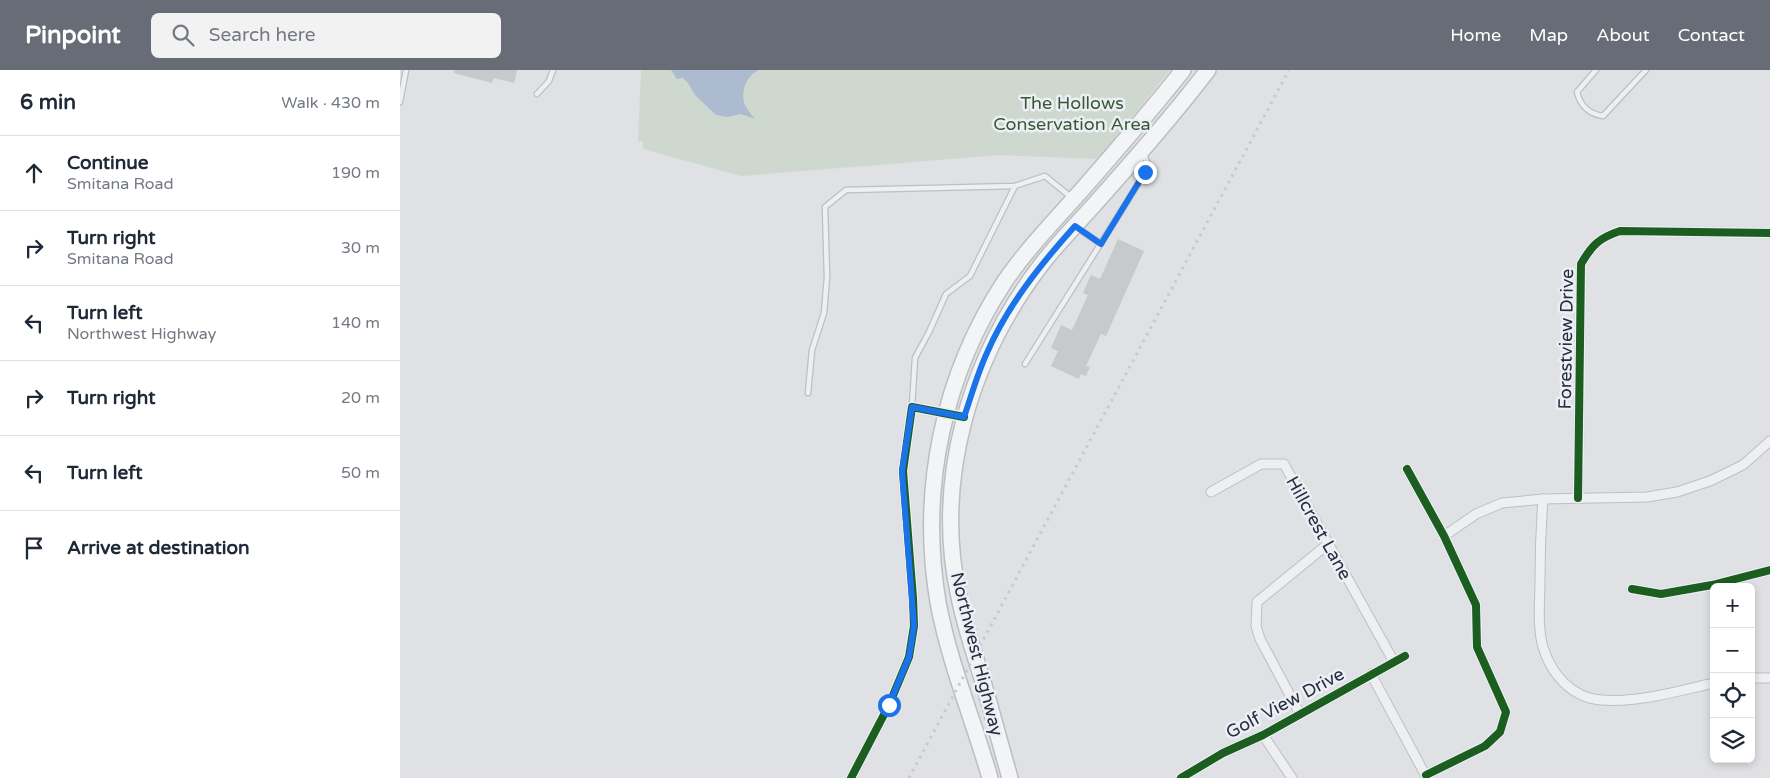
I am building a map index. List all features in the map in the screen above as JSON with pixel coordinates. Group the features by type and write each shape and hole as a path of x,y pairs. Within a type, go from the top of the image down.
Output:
{"main road":[{"name":"Northwest Highway","path":"990,778 952,661 938,602 935,578 932,513 933,482 946,413 955,381 968,349 1006,280 1027,251 1116,151 1183,70"},
{"name":"Northwest Highway","path":"1010,778 965,622 954,569 951,514 953,484 964,417 986,356 1002,322 1042,263 1142,150 1208,70"}],"street":[{"name":"Forestview Drive","path":"1578,498 1581,264 1589,250 1603,237 1620,231 1770,233"},
{"path":"851,778 889,705 909,657 914,626 913,598 902,471 912,407 964,417"},
{"path":"1444,536 1476,514 1502,503 1542,499 1648,497 1678,492 1710,481 1743,465 1770,441"},
{"name":"Hillcrest Lane","path":"1211,492 1261,464 1284,464 1394,662"},
{"path":"1372,674 1426,777 1485,746 1500,732 1506,712 1477,647 1476,605 1444,536 1407,469"},
{"path":"1542,499 1540,621 1543,646 1551,666 1566,685 1578,694 1599,700 1620,700 1710,685"},
{"path":"1300,714 1260,639 1256,626 1257,602 1328,544"},
{"path":"1632,589 1661,594 1712,585 1770,570"},
{"name":"Golf View Drive","path":"1181,778 1223,753 1263,735 1405,656"},
{"path":"1755,678 1770,678"},
{"path":"1263,735 1292,778"}],"lane":[{"path":"400,102 406,70"},
{"path":"537,94 549,81 553,70"},
{"path":"1596,70 1577,92 1579,100 1586,109 1594,115 1603,116 1646,70"},
{"path":"1025,364 1145,172 1148,162 1142,150"},
{"path":"808,393 812,350 824,312 827,277 825,207 846,190 1015,186 1045,176 1074,199"},
{"path":"912,407 915,358 946,294 970,276 1015,186"},
{"path":"1075,226 1101,244"}],"green space":[{"name":"The Hollows Conservation Area","path":"641,70 1170,70 1098,159 1000,155 741,176 643,149 643,142 638,141"}],"water":[{"path":"671,70 758,70 748,80 743,92 745,104 755,119 741,114 727,117 716,115 695,95 683,78 677,79"}],"building":[{"path":"454,70 517,70 514,83 494,78 492,83 454,73"},
{"path":"1118,239 1144,251 1106,336 1101,334 1086,366 1090,367 1086,376 1081,374 1079,379 1051,366 1058,351 1051,348 1061,325 1072,330 1088,295 1083,293 1091,275 1100,279"}],"railway":[{"path":"909,778 1289,70"}],"cycle path":[{"path":"1578,498 1581,264 1589,252 1601,240 1620,231 1770,233"},
{"path":"851,778 889,705 909,657 914,626 903,471 912,407 964,417"},
{"path":"1407,469 1444,536 1476,605 1477,647 1506,712 1500,732 1485,746 1426,775"},
{"path":"1632,589 1661,594 1712,585 1770,570"},
{"path":"1181,778 1223,753 1263,735 1405,656"}],"route":[{"path":"889,705 909,657 914,626 902,471 912,407 964,417 974,386 1002,322 1042,263 1075,226 1101,244 1145,172"}]}
